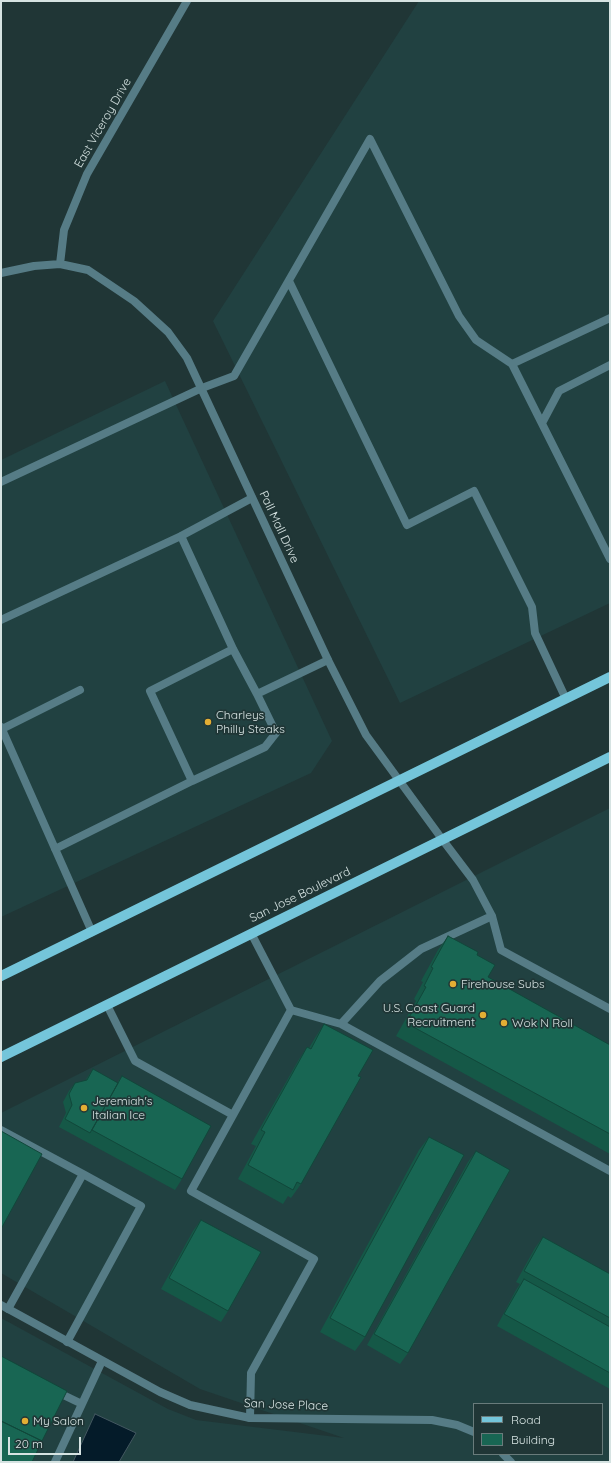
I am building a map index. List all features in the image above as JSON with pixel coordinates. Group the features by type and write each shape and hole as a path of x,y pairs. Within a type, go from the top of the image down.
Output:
{"main road":[{"path":"1,976 610,677"},
{"name":"San Jose Boulevard","path":"1,1057 250,933 610,757"}],"street":[{"name":"East Viceroy Drive","path":"60,264 64,230 87,174 187,1"},
{"path":"1,482 202,388 234,376 370,139 459,316 476,340 512,364 609,555"},
{"name":"Pall Mall Drive","path":"1,273 34,266 60,264 88,270 134,301 168,332 187,358 202,388 328,660 366,735 473,880 492,916 501,950 610,1009"},
{"path":"289,281 407,525 474,491 532,607 535,633 566,699"},
{"path":"512,364 610,318"},
{"path":"542,423 559,391 610,366"},
{"path":"1,620 180,536 252,498"},
{"path":"55,849 192,781 265,747 276,733 233,649 180,536"},
{"path":"192,781 150,691 233,649"},
{"path":"257,694 328,660"},
{"path":"80,690 2,728 92,932"},
{"path":"341,1024 380,981 421,949 492,916"},
{"path":"250,933 291,1010 341,1024 610,1171"},
{"path":"107,1005 135,1061 233,1115"},
{"path":"250,1418 251,1373 314,1259 191,1191 291,1010"},
{"path":"1,1130 141,1206 67,1342"},
{"path":"5,1307 30,1270 83,1174"},
{"name":"San Jose Place","path":"5,1307 160,1392 190,1405 250,1418 432,1420 457,1425 473,1432"},
{"path":"55,1462 102,1361"},
{"path":"48,1387 82,1404"}],"shaded area":[{"path":"419,1 610,1 610,603 400,703 213,321"},
{"path":"165,381 332,741 311,773 1,917 1,460"},
{"path":"610,808 610,1462 1,1462 1,1318 168,1409 196,1420 344,1438 200,1389 1,1273 1,1113"},
{"path":"95,1414 136,1433 119,1462 73,1462"}],"building":[{"path":"448,936 478,952 477,955 495,965 488,977 610,1045 610,1134 406,1023 426,987 424,986 433,968 431,967"},
{"path":"324,1024 373,1050 358,1076 361,1077 301,1184 297,1182 293,1190 248,1165 265,1132 261,1130 307,1047 311,1049"},
{"name":"Jeremiah's Italian Ice","path":"93,1069 118,1083 90,1133 65,1119 72,1105 69,1094 75,1083 87,1080"},
{"path":"122,1076 211,1126 182,1179 92,1130"},
{"path":"1,1131 42,1154 1,1229"},
{"path":"429,1137 464,1155 365,1337 330,1318"},
{"path":"476,1151 510,1170 408,1353 374,1334"},
{"path":"201,1220 261,1252 228,1311 169,1278"},
{"path":"543,1237 610,1274 610,1318 524,1271"},
{"path":"524,1279 610,1327 610,1373 504,1314"},
{"name":"My Salon","path":"1,1356 67,1391 42,1441 1,1421"},
{"path":"1,1421 42,1441 32,1462 1,1462"}],"place":[{"name":"Charleys Philly Steaks","path":"208,722"},
{"name":"Firehouse Subs","path":"453,984"},
{"name":"U.S. Coast Guard Recruitment","path":"483,1015"},
{"name":"Wok N Roll","path":"504,1023"},
{"name":"Jeremiah's Italian Ice","path":"84,1108"},
{"name":"My Salon","path":"25,1421"}]}
